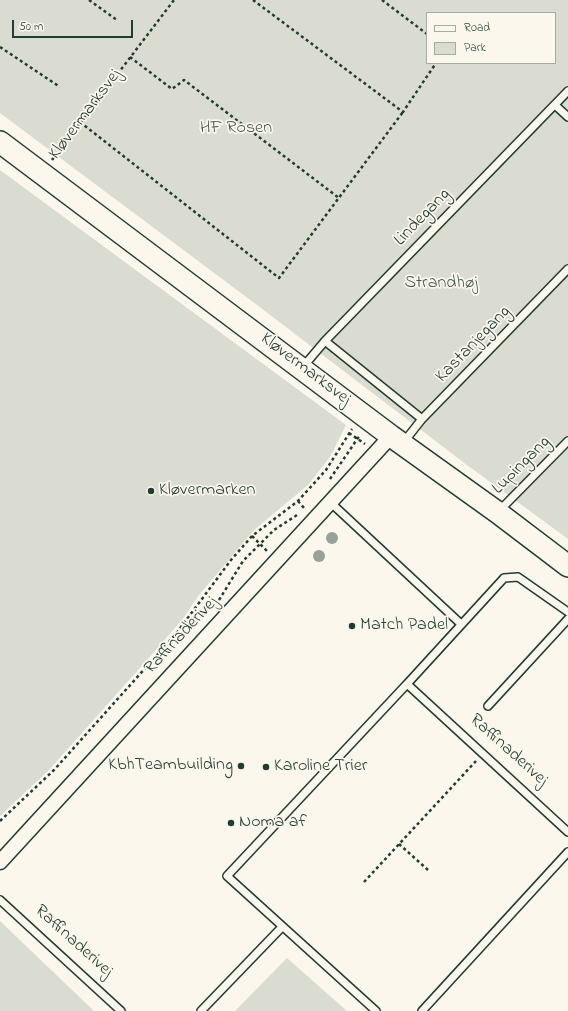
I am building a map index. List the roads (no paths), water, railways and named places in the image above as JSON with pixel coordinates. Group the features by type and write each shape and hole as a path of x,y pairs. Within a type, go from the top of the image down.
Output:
{"street":[{"name":"Kløvermarksvej","path":"0,142 568,566"},
{"name":"Raffinaderivej","path":"0,862 330,502 397,439"}],"lane":[{"name":"Lindegang","path":"302,368 325,341 568,91"},
{"path":"554,105 568,118"},
{"name":"Kastanjegang","path":"397,439 422,419 568,269"},
{"path":"325,341 422,419"},
{"name":"Lupingang","path":"497,512 568,440"},
{"path":"330,502 461,624"},
{"path":"376,1011 226,876 407,684 504,578 518,577 568,612"},
{"path":"488,706 568,619"},
{"name":"Raffinaderivej","path":"407,684 568,832"},
{"path":"422,1011 568,852"},
{"name":"Raffinaderivej","path":"0,900 121,1011"},
{"path":"201,1011 282,927"}],"place":[{"name":"Kløvermarken","path":"151,491"},
{"name":"Match Padel","path":"352,626"},
{"name":"KbhTeambuilding","path":"241,766"},
{"name":"Karoline Trier","path":"266,767"},
{"name":"Noma af","path":"231,823"}],"park label":[{"name":"HF Rosen","path":"236,129"},
{"name":"Strandhøj","path":"441,284"}]}
